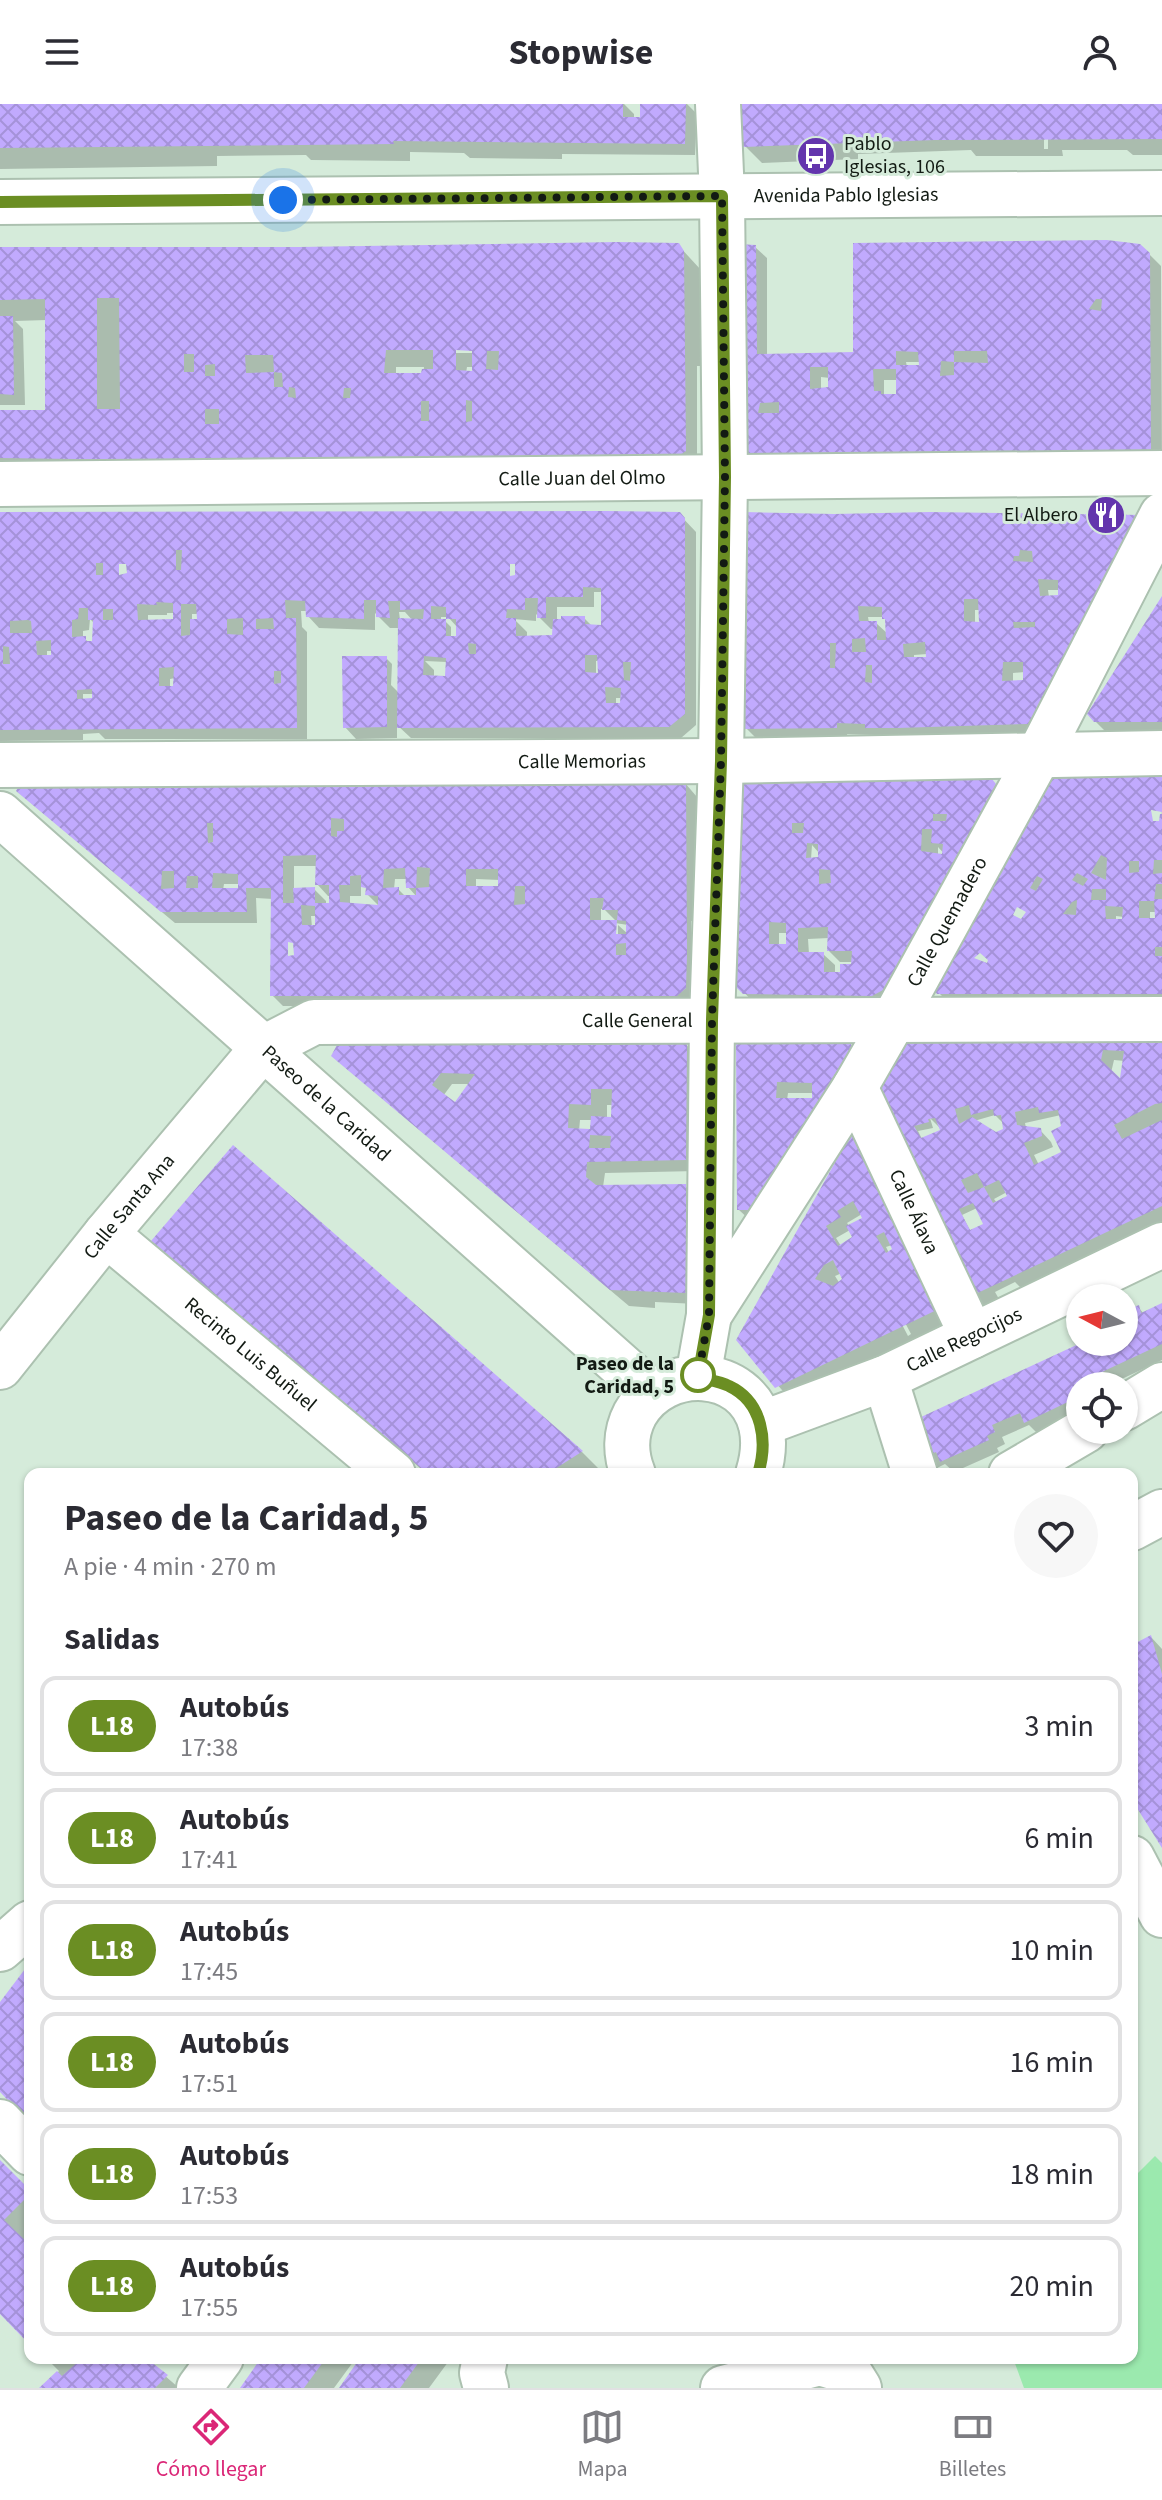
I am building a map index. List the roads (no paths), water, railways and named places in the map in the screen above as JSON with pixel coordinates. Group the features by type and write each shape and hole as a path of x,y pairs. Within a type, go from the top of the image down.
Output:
{"street":[{"path":"698,1377 709,1315 712,1020 721,761 725,477 718,104"},
{"name":"Avenida Pablo Iglesias","path":"0,202 1162,193"},
{"name":"Calle Juan del Olmo","path":"0,484 1162,473"},
{"name":"Calle Quemadero","path":"709,1315 855,1087 893,1021 1039,755 1162,515"},
{"name":"Calle Memorias","path":"0,765 721,761 1162,753"},
{"name":"Paseo de la Caridad","path":"0,814 652,1393"},
{"name":"Calle General","path":"262,1049 314,1022 1162,1019"},
{"name":"Calle Santa Ana","path":"0,1367 106,1234 262,1049"},
{"name":"Calle Álava","path":"855,1087 972,1336"},
{"name":"Recinto Luis Buñuel","path":"106,1234 386,1468"},
{"name":"Calle Regocijos","path":"761,1424 885,1378 1162,1245"},
{"path":"625,1468 631,1422 642,1402 672,1381 698,1377 728,1385 749,1403 761,1424 764,1454 760,1468"},
{"path":"885,1378 913,1468"},
{"path":"1138,1400 1162,1385"},
{"path":"1021,1468 1066,1442"},
{"path":"1138,1525 1162,1512"},
{"path":"1138,1869 1162,1915"},
{"path":"0,2122 24,2147"},
{"path":"199,2388 217,2364"},
{"path":"723,2388 816,2364"},
{"path":"823,2364 849,2372 859,2388"}],"place":[{"name":"Pablo Iglesias, 106","path":"816,156"},
{"name":"El Albero","path":"1106,515"},
{"name":"Paseo de la Caridad, 5","path":"698,1375"}]}
